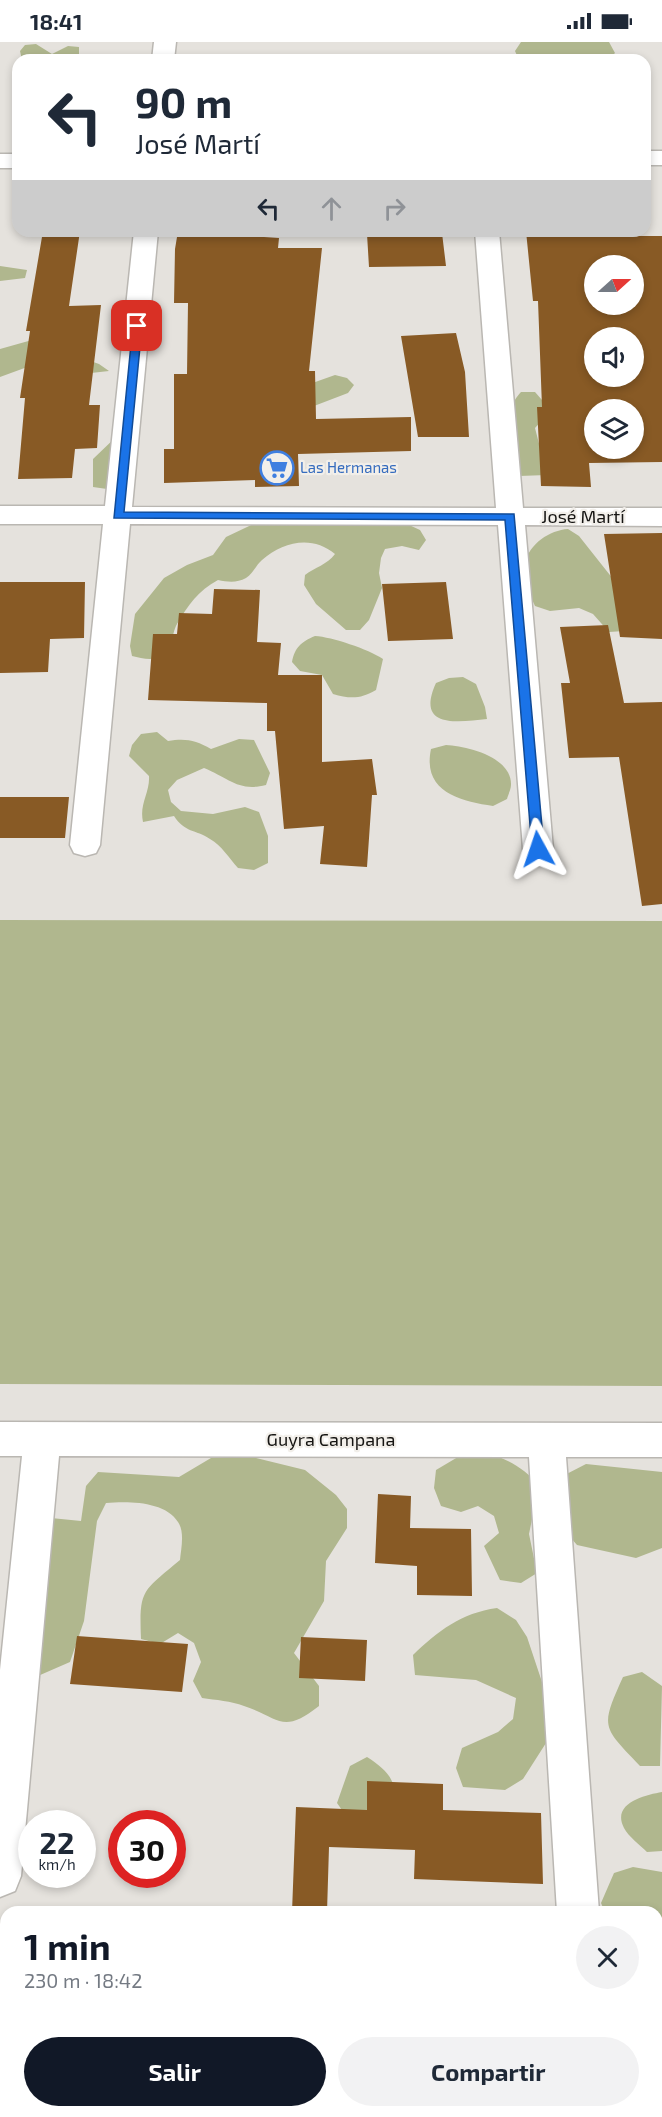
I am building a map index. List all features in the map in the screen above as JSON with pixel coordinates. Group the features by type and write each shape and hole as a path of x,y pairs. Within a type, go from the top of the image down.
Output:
{"street":[{"path":"85,845 145,237"},
{"path":"487,237 538,849"},
{"name":"José Martí","path":"0,515 662,517"},
{"name":"Guyra Campana","path":"0,1439 662,1440"},
{"path":"0,1876 42,1439"},
{"path":"546,1440 578,1906"}],"green space":[{"path":"521,42 609,42 615,53 516,54 515,51"},
{"path":"36,44 52,54 21,54 20,51 25,45"},
{"path":"68,46 79,47 79,54 52,54"},
{"path":"0,266 27,270 25,278 0,281"},
{"path":"32,340 99,364 109,371 82,374 30,366 0,377 0,349"},
{"path":"335,375 347,378 354,385 348,393 314,406 304,386"},
{"path":"521,392 535,392 542,400 544,418 535,428 547,475 519,476 511,433 516,417 514,403"},
{"path":"118,435 107,489 93,487 93,459"},
{"path":"262,520 407,524 420,530 426,540 419,550 402,546 385,549 379,573 382,588 369,620 360,630 346,630 316,604 304,585 305,575 335,554 317,544 298,543 279,548 270,554 246,578 232,582 218,580 205,589 194,599 181,617 175,628 170,647 160,657 146,659 132,656 130,646 135,614 164,578 187,565 213,555 226,537"},
{"path":"568,529 579,536 617,584 624,631 609,632 593,614 579,608 550,611 535,606 525,573 527,556 541,539 554,532"},
{"path":"315,636 350,644 383,659 376,690 360,697 339,696 333,694 322,675 300,671 292,662 295,652 302,643"},
{"path":"463,677 476,684 487,719 453,721 435,715 431,708 431,698 436,683 449,678"},
{"path":"157,732 168,741 190,740 211,749 239,739 254,740 270,773 266,785 248,787 234,783 204,768 177,780 168,790 171,802 181,811 213,814 245,807 259,812 268,836 268,863 254,870 238,868 214,842 186,828 174,816 143,822 142,810 149,776 129,756 132,745 141,734"},
{"path":"446,745 487,755 504,767 511,785 507,799 493,806 480,804 457,797 438,785 432,775 431,749"},
{"path":"0,920 662,921 662,1386 0,1384"},
{"path":"468,1451 507,1460 539,1485 529,1534 537,1573 521,1583 500,1580 484,1546 499,1533 494,1516 478,1506 461,1512 441,1506 434,1488 436,1470"},
{"path":"248,1456 305,1470 336,1495 347,1509 347,1528 326,1561 324,1601 294,1653 319,1686 319,1706 307,1715 289,1722 274,1719 239,1704 202,1698 193,1681 201,1662 194,1643 178,1633 160,1644 141,1639 142,1600 150,1586 180,1560 182,1536 178,1522 164,1510 155,1506 125,1502 106,1503 97,1521 84,1621 70,1662 31,1679 41,1517 81,1521 86,1486 98,1472 179,1477 211,1458"},
{"path":"586,1464 662,1472 662,1548 636,1558 577,1545 551,1515 553,1481"},
{"path":"497,1608 516,1620 527,1637 548,1700 546,1743 523,1779 505,1790 463,1787 456,1768 462,1748 498,1732 513,1719 516,1698 476,1680 415,1675 413,1655 451,1624 472,1614"},
{"path":"642,1672 662,1686 660,1766 640,1766 618,1742 609,1726 608,1717 623,1677"},
{"path":"367,1757 388,1774 395,1792 395,1799 349,1820 337,1803 350,1766"},
{"path":"662,1792 662,1851 647,1852 624,1828 621,1819 622,1812 626,1806 639,1798"},
{"path":"633,1867 662,1872 662,1906 602,1906 601,1903 614,1873"}],"building":[{"path":"662,236 662,462 589,463 591,487 541,486 537,407 542,407 538,301 533,301 527,237"},
{"path":"42,237 79,237 69,306 101,305 89,405 100,405 97,448 75,449 72,478 18,479 25,398 20,398 30,331 26,331"},
{"path":"177,237 279,238 278,248 322,248 309,371 315,371 316,419 411,417 411,451 298,454 299,486 255,487 255,480 164,483 164,449 174,449 174,374 187,374 188,303 174,303"},
{"path":"367,237 442,237 446,266 369,267"},
{"path":"456,333 465,372 469,437 418,437 401,336"},
{"path":"662,533 662,639 620,637 604,534"},
{"path":"0,582 85,582 84,638 50,639 48,672 0,673"},
{"path":"446,582 453,639 388,641 382,584"},
{"path":"214,589 260,590 257,642 281,643 278,675 322,675 322,762 372,759 377,795 372,795 367,867 320,864 324,826 284,829 275,731 267,731 267,703 148,700 153,634 177,634 179,613 212,614"},
{"path":"608,625 624,703 662,702 662,904 642,906 619,757 569,758 561,683 570,683 560,627"},
{"path":"0,797 69,797 65,838 0,838"},
{"path":"378,1494 411,1496 410,1528 471,1529 472,1596 417,1595 417,1566 375,1563"},
{"path":"77,1636 188,1644 182,1692 70,1684"},
{"path":"301,1637 367,1640 365,1681 299,1678"},
{"path":"367,1781 443,1784 443,1810 541,1813 543,1884 414,1879 415,1850 329,1847 327,1906 292,1906 296,1807 367,1810"}],"place":[{"name":"Las Hermanas","path":"277,468"}],"route":[{"path":"137,326 118,516 510,516 538,849"}]}
